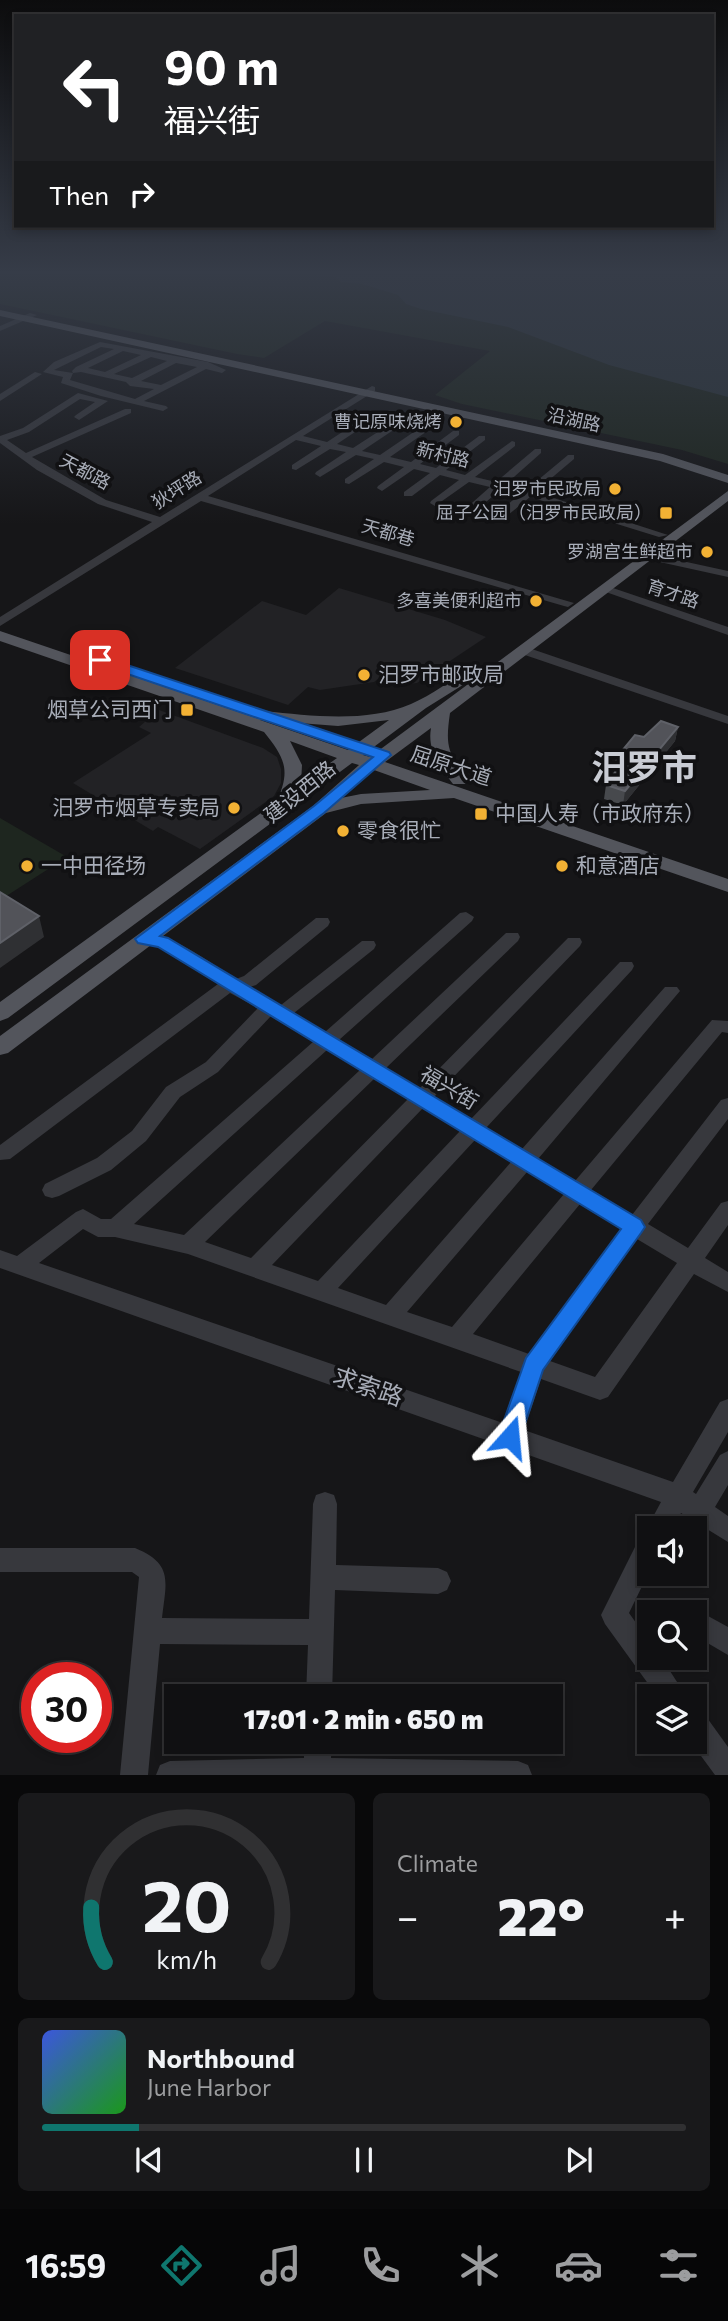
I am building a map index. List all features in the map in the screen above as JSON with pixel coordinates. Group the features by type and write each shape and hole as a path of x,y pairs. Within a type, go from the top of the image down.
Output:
{"main road":[{"name":"沿湖路","path":"191,358 369,391 663,458 728,481"},
{"name":"沿湖路","path":"217,358 668,455 728,472"},
{"name":"建设西路","path":"0,1013 420,705 446,691 663,535 728,481"},
{"name":"建设西路","path":"0,1047 319,810 379,759 442,714 728,495"},
{"name":"屈原大道","path":"0,624 267,723"},
{"name":"屈原大道","path":"0,636 728,872"},
{"path":"267,723 384,715 420,705"},
{"path":"319,810 360,799 461,786 444,760 436,736 442,714"},
{"path":"267,723 287,747 294,775 293,789 282,808"},
{"name":"屈原大道","path":"461,786 728,886"}],"street":[{"path":"74,358 47,372 105,375 162,388"},
{"path":"103,358 75,372 64,381 107,395 163,408"},
{"path":"82,387 143,358"},
{"path":"164,358 205,366 219,365"},
{"path":"107,395 175,360"},
{"path":"135,402 205,366"},
{"path":"0,398 38,374"},
{"name":"狄坪路","path":"0,624 369,391"},
{"path":"0,439 26,429 78,396 103,401 79,417"},
{"path":"25,457 128,411"},
{"path":"296,467 376,414"},
{"path":"320,474 404,419"},
{"path":"349,481 430,425"},
{"path":"382,488 456,433"},
{"name":"新村路","path":"294,437 528,493 663,535"},
{"path":"408,494 482,438"},
{"name":"天都路","path":"0,439 25,457 102,502 160,521"},
{"path":"435,503 512,444"},
{"path":"468,512 538,451"},
{"path":"498,518 571,457"},
{"name":"天都巷","path":"199,497 568,603"},
{"path":"650,556 728,573"},
{"name":"育才路","path":"607,589 728,631"},
{"path":"523,650 728,720"},
{"path":"115,1228 466,917"},
{"path":"4,1153 213,995 233,984 250,981 322,922"},
{"path":"188,1245 512,937"},
{"name":"福兴街","path":"144,939 162,942 728,1283"},
{"path":"255,1268 574,942"},
{"path":"52,1190 104,1164 139,1136 173,1092 212,1067 276,1010 368,944"},
{"path":"321,1292 626,966"},
{"path":"389,1317 671,991"},
{"path":"456,1338 718,1025 728,1027"},
{"path":"510,1437 534,1365 634,1227 728,1105"},
{"path":"10,1263 83,1218 98,1228 115,1228 188,1245 600,1389 728,1209"},
{"name":"求索路","path":"10,1263 676,1495 728,1530"},
{"path":"665,1516 728,1410"},
{"path":"699,1511 728,1463"},
{"path":"319,1684 325,1504"},
{"path":"0,1560 135,1560 150,1569 153,1583 134,1775"},
{"path":"637,1570 614,1615 664,1684"},
{"path":"323,1577 438,1581"},
{"path":"149,1631 321,1632"},
{"path":"707,1741 728,1770"},
{"path":"317,1772 318,1754"},
{"path":"170,1775 317,1772 518,1774"}],"shaded area":[{"path":"481,358 728,358 728,464 682,450 462,404 435,395"},
{"path":"590,358 728,358 728,397"},
{"path":"339,588 445,620 486,637 417,683 401,685 378,679 374,682 320,690 308,687 288,705 175,668 262,601 306,615"},
{"path":"159,710 263,748 277,757 281,769 281,783 274,796 200,849 158,827 153,831 73,783 151,733 139,727"},
{"name":"一中田径场","path":"0,818 67,857 0,900"}],"building":[{"path":"661,721 678,727 625,791 606,785 623,761 616,758 635,735 644,737"},
{"path":"0,892 39,916 0,943"}],"place":[{"name":"曹记原味烧烤","path":"456,422"},
{"name":"汨罗市民政局","path":"615,489"},
{"name":"屈子公园（汨罗市民政局）","path":"666,513"},
{"name":"罗湖宫生鲜超市","path":"707,552"},
{"name":"多喜美便利超市","path":"536,601"},
{"name":"汨罗市邮政局","path":"364,675"},
{"name":"烟草公司西门","path":"187,710"},
{"name":"汨罗市烟草专卖局","path":"234,808"},
{"name":"中国人寿（市政府东）","path":"481,814"},
{"name":"零食很忙","path":"343,831"},
{"name":"一中田径场","path":"27,866"},
{"name":"和意酒店","path":"562,866"}],"district":[{"name":"汨罗市","path":"644,768"}],"route":[{"path":"100,660 384,755 351,779 319,810 144,939 162,942 634,1227 534,1365 510,1437"}]}
